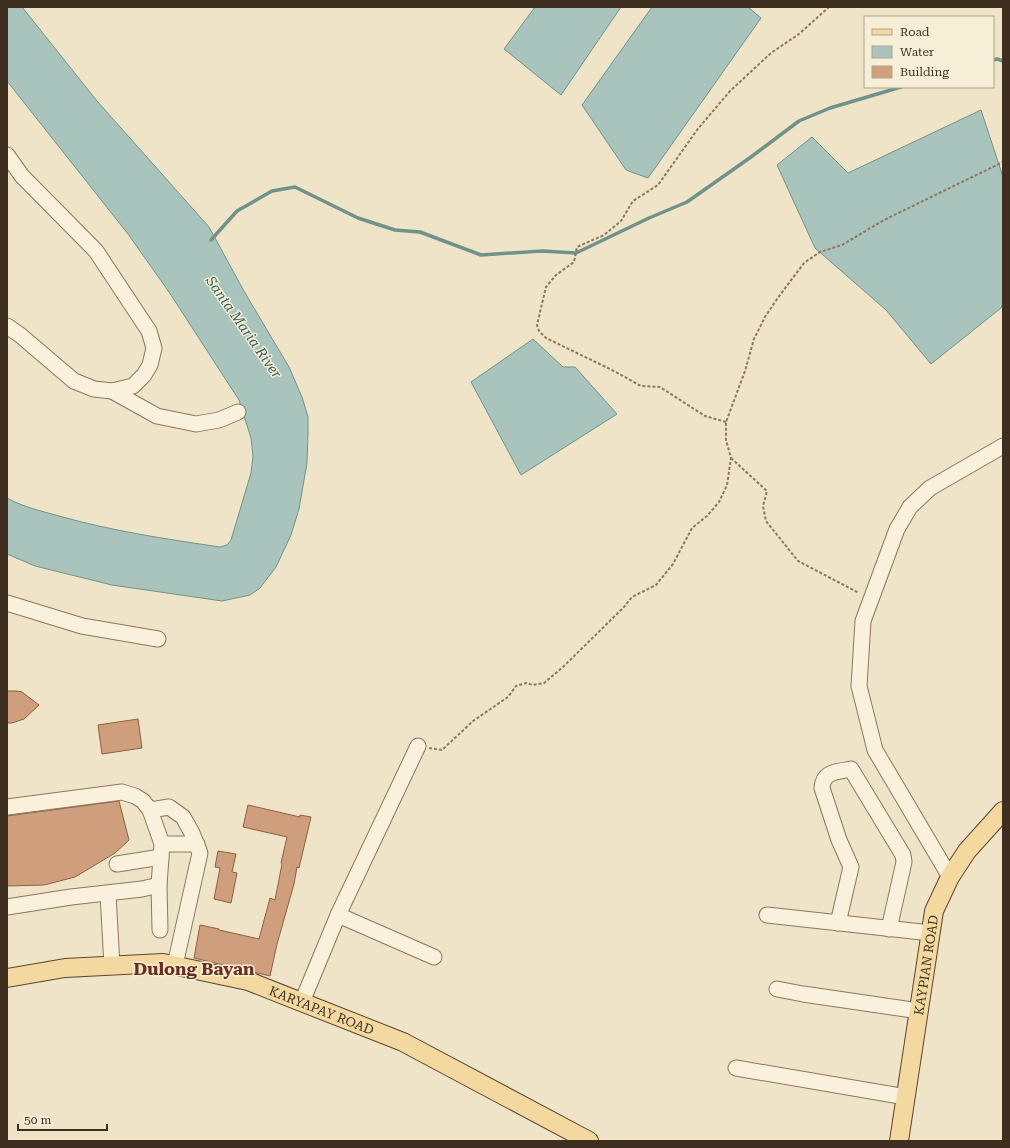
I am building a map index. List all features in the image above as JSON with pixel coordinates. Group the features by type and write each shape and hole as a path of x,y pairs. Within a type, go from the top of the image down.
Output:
{"main road":[{"name":"KAYPIAN ROAD","path":"899,1141 934,911 950,877 967,852 1003,811"},
{"name":"KARYAPAY ROAD","path":"7,978 64,968 163,963 248,981 403,1042 589,1141"}],"street":[{"path":"7,155 22,176 96,251 149,331 154,348 150,365 144,375 133,386 112,391 94,389 74,381 20,335 7,326"},
{"path":"112,391 157,416 196,424 220,420 238,412"},
{"path":"950,877 875,750 859,686 863,621 897,529 910,507 930,488 1003,446"},
{"path":"7,603 82,626 158,639"},
{"path":"302,1002 338,915 418,746"},
{"path":"838,923 851,867 839,840 822,788 822,782 829,774 851,769 903,855 904,862 889,928"},
{"path":"7,807 122,792 135,796 143,801 150,810 162,850 159,885 160,930"},
{"path":"150,810 169,807 183,817 192,832 200,853 175,965"},
{"path":"117,864 162,850 196,844"},
{"path":"7,907 71,897 108,894 159,885"},
{"path":"108,894 112,966"},
{"path":"338,915 434,957"},
{"path":"767,915 931,933"},
{"path":"777,989 919,1011"},
{"path":"736,1068 906,1097"}],"path":[{"path":"726,422 705,416 660,388 641,386 614,371 546,338 539,331 537,325 546,287 556,275 574,262 577,247 604,236 621,221 633,201 658,185 697,130 730,91 771,53 799,34 829,7"},
{"path":"418,746 442,750 473,721 508,697 516,686 526,682 533,685 544,683 564,666 624,607 632,597 656,586 673,564 692,528 707,516 719,502 727,485 731,458 726,440 726,422 745,371 754,339 765,317 777,299 804,264 820,252 842,245 884,220 1003,162"},
{"path":"731,458 766,491 763,506 766,521 798,562 871,600"}],"water":[{"name":"Santa Maria River","path":"7,7 22,7 97,101 209,227 245,293 289,367 302,397 308,417 308,433 307,463 299,509 291,535 276,567 260,588 250,595 222,601 112,585 35,566 7,554 7,498 32,508 99,526 159,538 220,547 227,545 231,540 251,473 253,456 251,438 239,400 169,292 128,234 7,81"},
{"path":"535,7 621,7 561,95 504,49"},
{"path":"652,7 748,7 761,18 648,178 626,170 582,105"},
{"path":"981,110 1003,177 1003,304 1001,308 931,364 886,310 815,248 777,165 812,137 848,173"},
{"path":"533,339 563,367 575,367 617,414 521,475 471,382"}],"building":[{"path":"7,691 22,692 39,705 24,719 7,723"},
{"path":"138,719 142,748 102,754 98,725"},
{"path":"119,801 129,840 115,853 75,877 44,885 7,886 7,816"},
{"path":"248,805 300,817 300,815 311,817 299,868 297,867 294,884 277,944 270,976 194,958 200,925 259,939 270,898 275,900 287,837 243,827"},
{"path":"218,851 236,854 232,872 237,873 231,903 214,899 220,868 215,867"}],"waterway":[{"path":"994,60 1003,61"},
{"path":"211,240 237,211 272,191 295,187 358,218 395,230 420,232 481,255 542,251 576,253 649,218 687,202 799,121 830,108 898,88"}],"district":[{"name":"Dulong Bayan","path":"194,969"}]}
